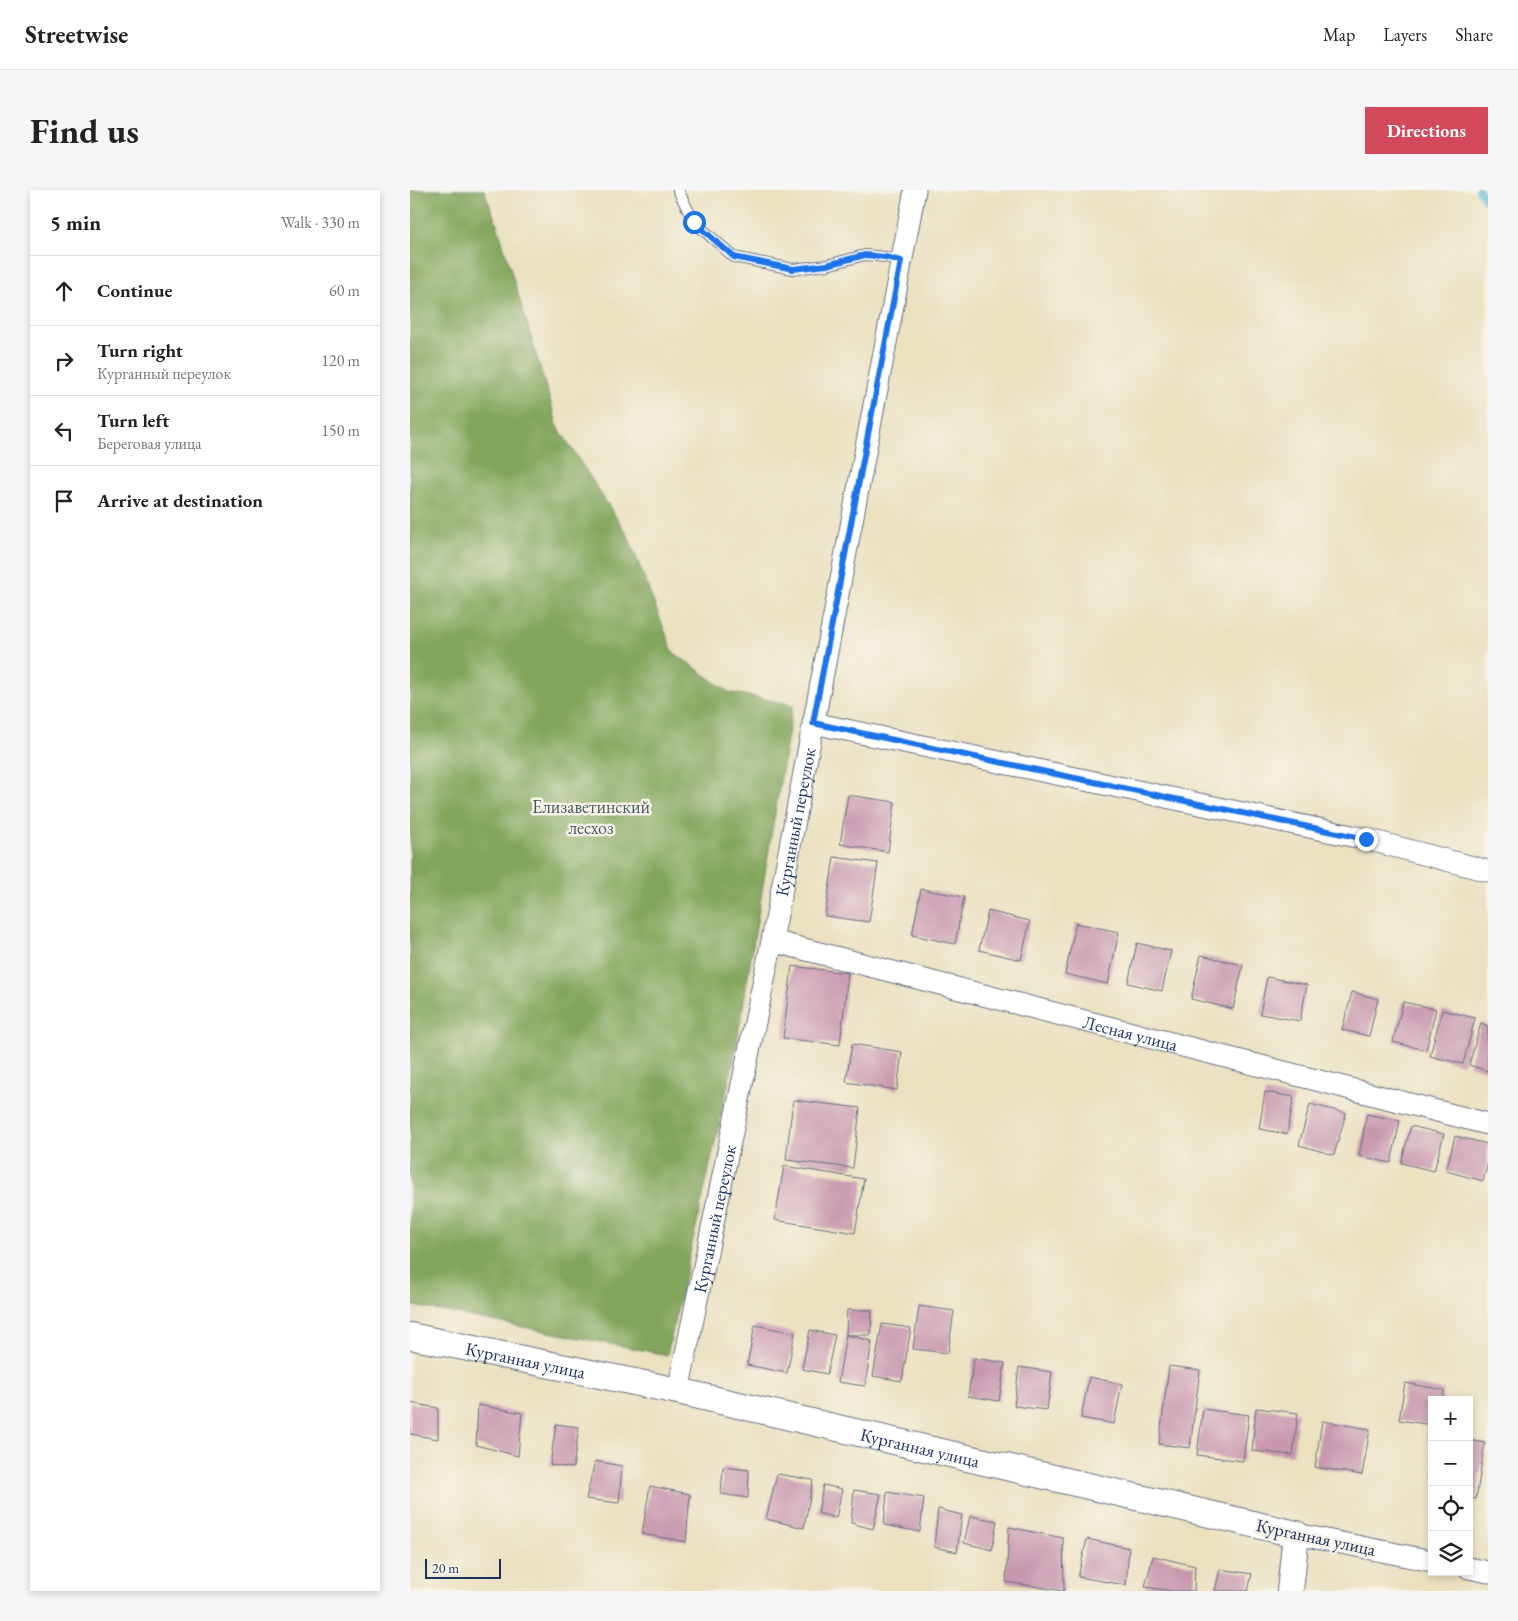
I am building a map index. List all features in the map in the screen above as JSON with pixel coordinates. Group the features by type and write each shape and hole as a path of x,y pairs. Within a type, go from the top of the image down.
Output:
{"street":[{"name":"Курганный переулок","path":"678,1392 772,941 914,190"},
{"path":"813,723 1366,839 1488,871"},
{"name":"Лесная улица","path":"772,941 1488,1124"},
{"name":"Курганная улица","path":"410,1336 678,1392 1296,1534 1428,1560"},
{"path":"1290,1591 1296,1534"},
{"path":"1473,1569 1488,1572"}],"lane":[{"path":"678,190 694,222 734,257 793,269 827,265 865,255 901,261"}],"green space":[{"name":"Елизаветинский лесхоз","path":"410,190 484,190 497,224 558,427 628,536 673,652 729,692 793,705 735,1054 667,1355 410,1305"}],"building":[{"path":"848,795 895,802 888,852 840,844"},
{"path":"834,857 878,863 869,922 825,916"},
{"path":"921,889 964,897 955,944 912,935"},
{"path":"988,911 1030,921 1021,960 979,950"},
{"path":"1076,923 1119,932 1108,984 1065,974"},
{"path":"1137,943 1171,951 1162,991 1128,983"},
{"path":"1201,955 1243,965 1233,1009 1191,999"},
{"path":"792,966 848,973 840,1045 783,1038"},
{"path":"1267,977 1307,985 1300,1021 1260,1014"},
{"path":"1352,992 1378,999 1369,1036 1342,1030"},
{"path":"1403,1002 1436,1009 1426,1050 1393,1042"},
{"path":"1442,1010 1475,1018 1463,1064 1430,1056"},
{"path":"1481,1023 1488,1026 1488,1071 1469,1065"},
{"path":"852,1044 902,1052 897,1090 846,1082"},
{"path":"1265,1092 1294,1097 1287,1134 1259,1129"},
{"path":"793,1100 860,1108 853,1168 786,1160"},
{"path":"1310,1104 1346,1113 1334,1155 1299,1145"},
{"path":"1367,1114 1400,1121 1391,1163 1359,1156"},
{"path":"1411,1126 1444,1134 1434,1171 1401,1163"},
{"path":"1455,1136 1488,1144 1488,1163 1483,1181 1446,1171"},
{"path":"784,1166 864,1179 855,1233 775,1220"},
{"path":"919,1306 954,1311 948,1353 913,1349"},
{"path":"847,1310 872,1310 871,1335 846,1335"},
{"path":"882,1324 911,1328 902,1381 873,1376"},
{"path":"755,1325 795,1333 787,1373 747,1365"},
{"path":"810,1330 835,1335 827,1374 802,1369"},
{"path":"846,1335 872,1341 865,1386 838,1382"},
{"path":"974,1358 1005,1363 999,1401 968,1396"},
{"path":"1169,1366 1200,1370 1190,1448 1159,1444"},
{"path":"1019,1367 1052,1372 1047,1410 1014,1406"},
{"path":"1089,1377 1122,1384 1114,1424 1081,1418"},
{"path":"1405,1383 1444,1390 1443,1396 1428,1396 1428,1424 1399,1420"},
{"path":"410,1403 438,1408 438,1439 410,1434"},
{"path":"478,1405 522,1413 518,1456 476,1445"},
{"path":"1256,1408 1298,1413 1293,1455 1252,1451"},
{"path":"1203,1409 1249,1415 1243,1461 1197,1455"},
{"path":"1322,1421 1370,1429 1362,1475 1315,1467"},
{"path":"556,1424 579,1427 573,1468 550,1465"},
{"path":"1473,1441 1485,1443 1476,1499 1473,1499"},
{"path":"595,1461 622,1466 619,1503 586,1499"},
{"path":"723,1467 749,1470 748,1498 721,1494"},
{"path":"777,1474 813,1480 804,1528 766,1519"},
{"path":"823,1485 842,1489 836,1518 818,1513"},
{"path":"650,1486 690,1494 686,1542 642,1534"},
{"path":"854,1490 881,1494 873,1529 851,1523"},
{"path":"887,1492 924,1498 920,1532 884,1525"},
{"path":"938,1509 962,1515 957,1552 934,1547"},
{"path":"970,1516 997,1521 992,1550 964,1543"},
{"path":"1009,1527 1063,1538 1064,1591 1006,1582"},
{"path":"1087,1539 1129,1548 1126,1585 1078,1577"},
{"path":"1153,1556 1195,1566 1194,1591 1172,1591 1145,1587"},
{"path":"1220,1569 1252,1574 1248,1591 1215,1591"}],"waterway":[{"path":"1479,190 1488,203"}],"route":[{"path":"694,222 734,257 793,269 827,265 865,255 901,261 813,723 1366,839"}]}
